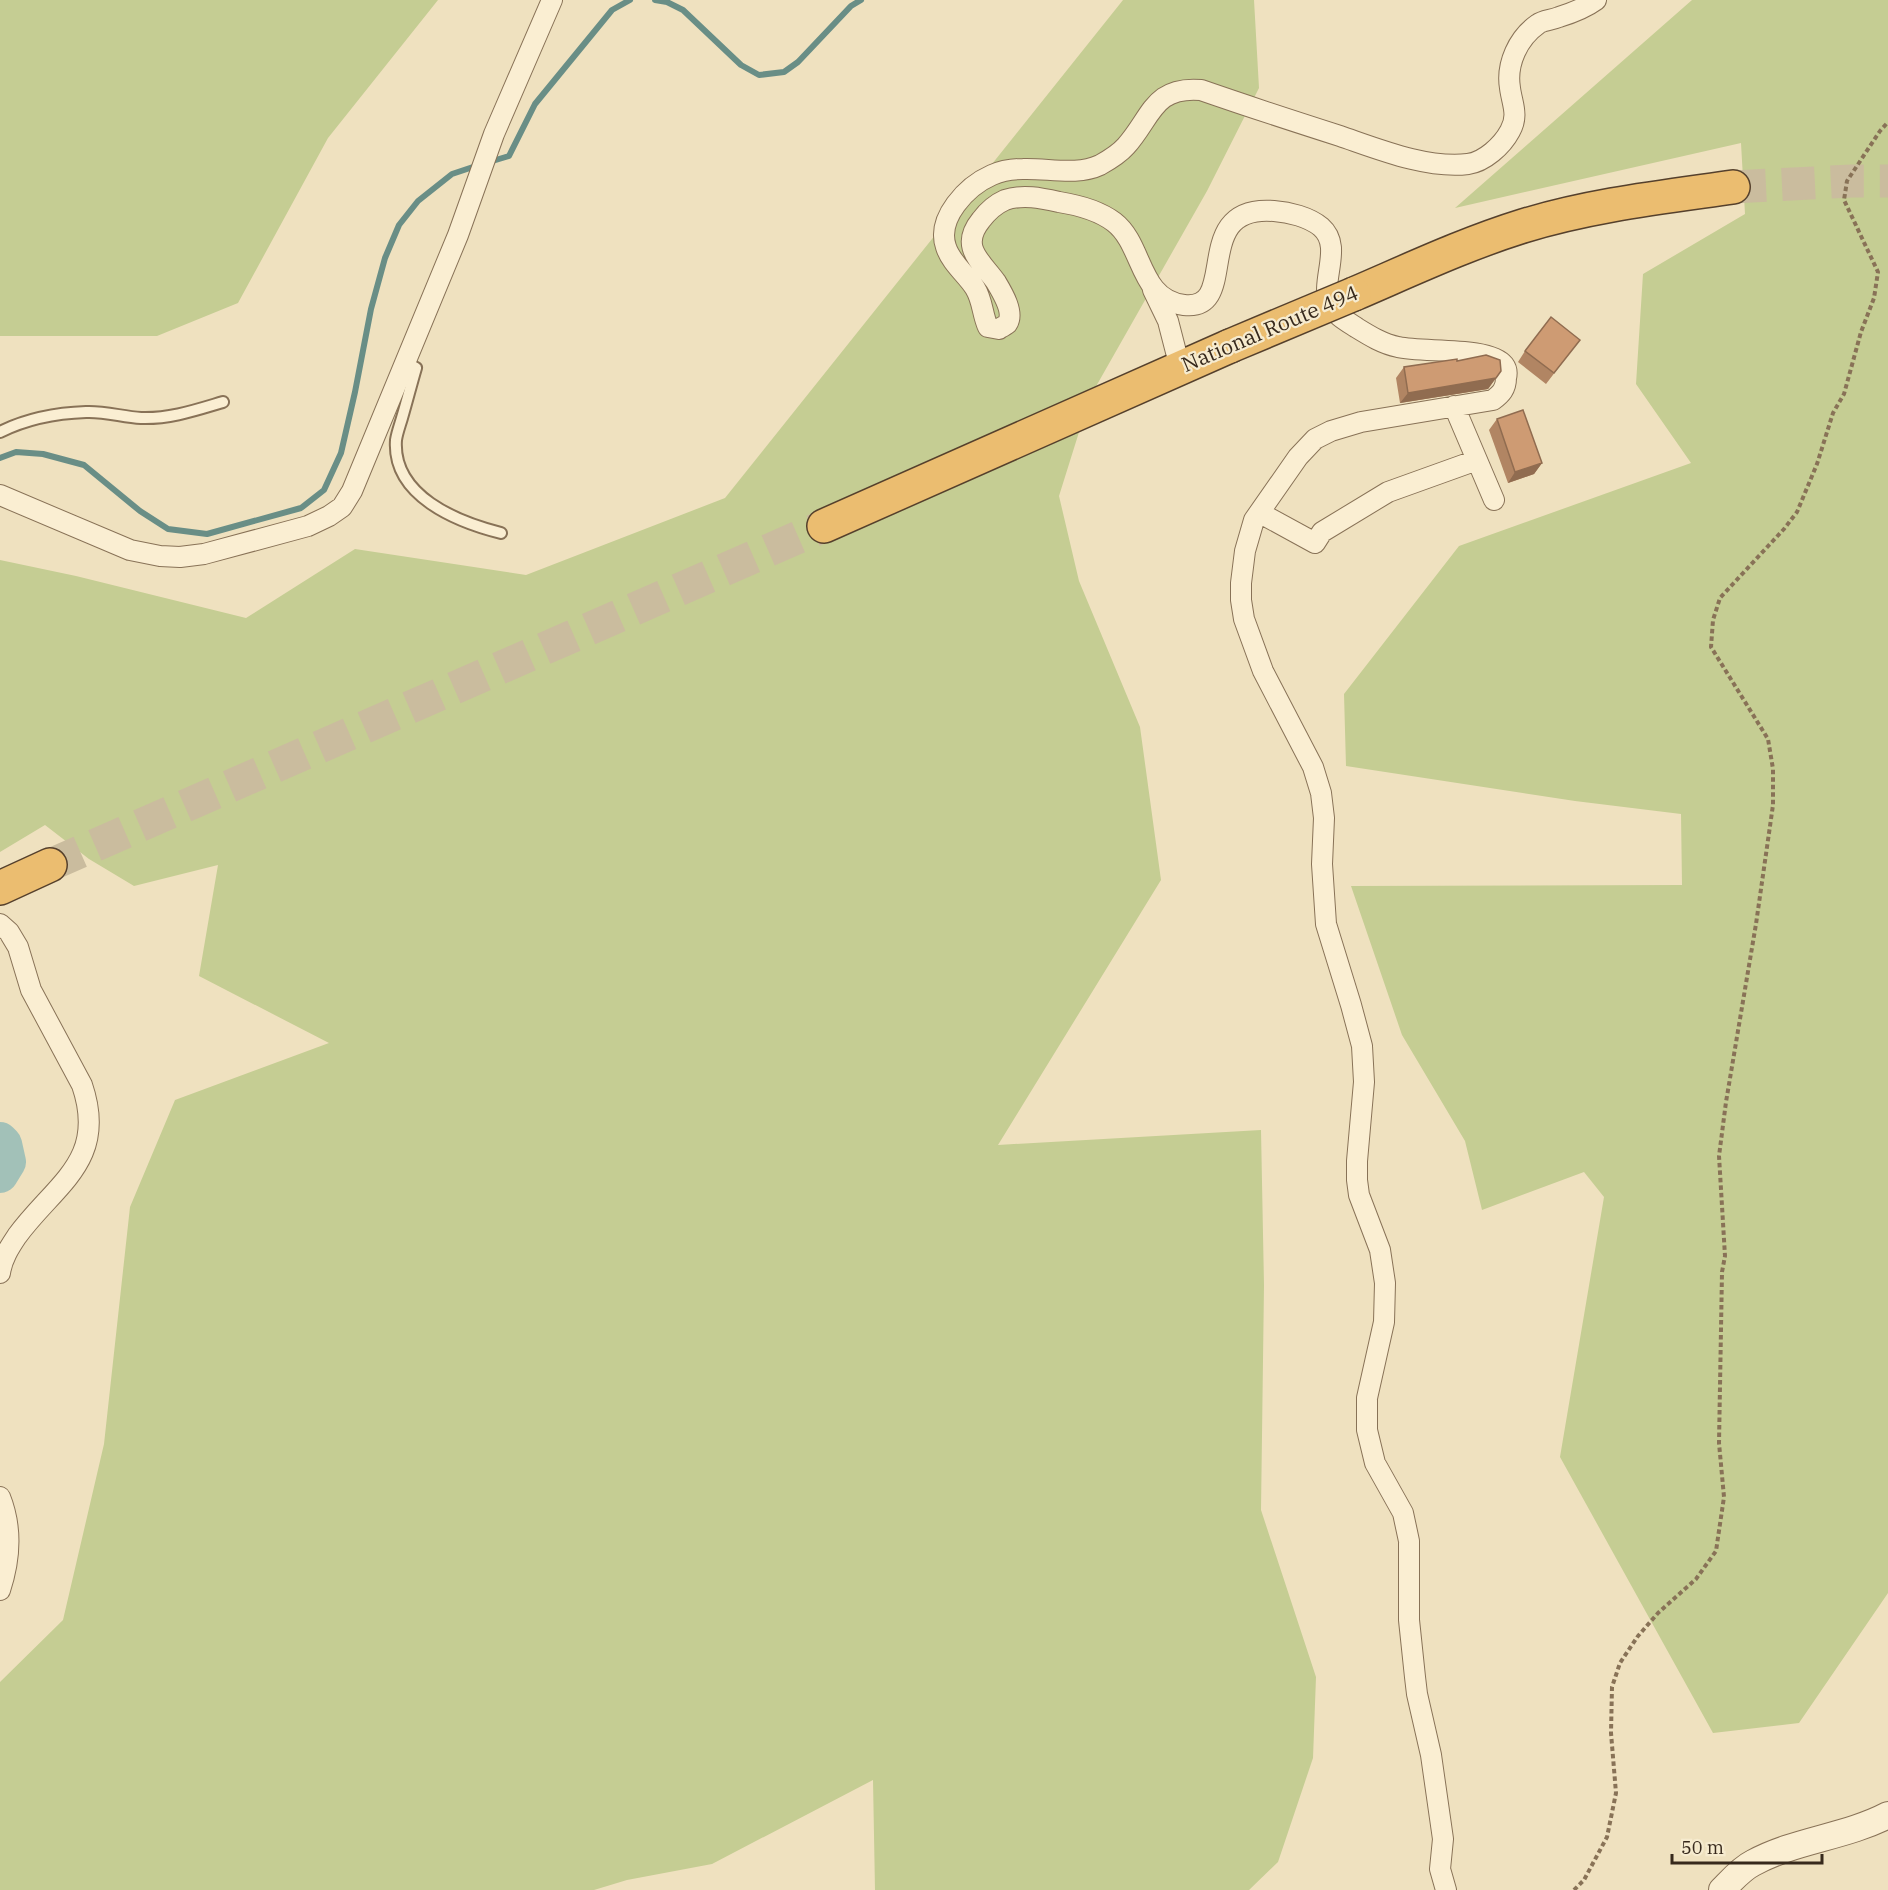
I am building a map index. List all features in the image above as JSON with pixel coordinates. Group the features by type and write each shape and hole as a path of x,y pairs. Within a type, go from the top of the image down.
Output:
{"highway":[{"name":"National Route 494","path":"824,526 1182,366 1469,244 1525,226 1626,202 1733,187"},
{"path":"0,888 42,868"}],"street":[{"path":"0,495 130,550 180,557 204,554 309,526 342,507 352,491 458,235 494,134 552,0"},
{"path":"1182,366 1168,321 1129,241 1115,222 1082,206 1037,197 1020,197 1003,201 987,212 977,224 971,236 972,247 978,260 996,282 1010,317 1006,325 999,329 988,327 981,298 946,247 945,232 955,205 975,185 992,175 1022,169 1080,170 1098,166 1126,146 1151,109 1160,101 1172,93 1186,89 1201,90 1419,160 1470,164 1482,159 1496,148 1509,133 1515,120 1515,105 1509,87 1510,70 1515,52 1524,36 1539,23 1570,14 1596,0"},
{"path":"1153,290 1172,302 1185,305 1204,299 1212,292 1217,277 1219,248 1232,224 1254,212 1283,212 1311,221 1327,235 1331,248 1327,295 1330,307 1349,323 1383,343 1400,348 1480,354 1504,364 1507,371 1502,393 1493,400 1361,422 1331,431 1315,439 1298,457 1254,520 1245,551 1241,600 1244,619 1263,671 1312,767 1321,793 1324,818 1322,864 1326,924 1352,1005 1362,1046 1364,1082 1357,1180 1359,1195 1380,1250 1386,1283 1384,1322 1367,1398 1366,1430 1375,1463 1403,1513 1409,1541 1410,1620 1414,1677 1431,1755 1443,1839 1440,1869 1446,1890"},
{"path":"1454,406 1494,500"},
{"path":"1260,513 1315,543 1322,532 1388,492 1477,460"},
{"path":"0,924 9,932 18,946 31,990 82,1085 88,1102 90,1120 80,1160 70,1176 11,1245 2,1262 0,1273"},
{"path":"0,1497 5,1509 9,1547 6,1572 0,1590"},
{"path":"1722,1890 1751,1864 1768,1856 1784,1849 1872,1823 1888,1815"}],"lane":[{"path":"405,362 416,368 396,438 396,460 409,485 430,504 480,528 501,533"},
{"path":"0,432 14,425 44,417 87,412 142,418 178,415 223,402"}],"path":[{"path":"1574,1890 1584,1880 1607,1837 1617,1793 1611,1732 1612,1687 1620,1664 1638,1636 1696,1579 1716,1551 1724,1497 1719,1443 1722,1272 1725,1256 1719,1156 1773,805 1773,769 1768,739 1711,647 1713,620 1720,598 1797,512 1818,464 1833,413 1844,394 1861,332 1874,297 1878,272 1844,200 1847,181 1888,122"}],"green space":[{"path":"0,0 438,0 328,138 238,303 157,336 0,336"},
{"path":"1123,0 1254,0 1259,88 1207,191 1090,397 1059,496 1079,581 1140,727 1161,880 998,1145 1261,1130 1264,1285 1261,1510 1316,1677 1313,1758 1278,1862 1249,1890 875,1890 873,1780 712,1864 627,1880 594,1890 0,1890 0,1682 63,1620 104,1444 130,1207 175,1100 329,1043 199,976 218,865 134,886 89,859 45,825 0,852 0,560 76,576 246,618 355,549 526,575 725,498"},
{"path":"1692,0 1888,0 1888,1593 1799,1723 1713,1733 1560,1457 1604,1197 1584,1172 1482,1210 1465,1141 1402,1035 1351,886 1682,885 1681,814 1575,801 1346,766 1344,694 1459,546 1691,463 1636,384 1643,274 1745,214 1741,143 1455,208"}],"building":[{"path":"1551,317 1580,340 1554,373 1525,351"},
{"path":"1486,355 1500,360 1501,371 1496,378 1408,393 1404,367"},
{"path":"1523,410 1542,463 1515,472 1497,419"}],"waterway":[{"path":"489,162 509,156 535,104 612,10 630,0"},
{"path":"655,0 667,2 683,10 741,65 759,75 784,72 798,62 851,6 861,0"},
{"path":"0,458 16,452 43,454 84,465 140,511 168,529 207,534 301,508 324,490 341,453 371,309 385,258 399,225 418,201 452,174 479,165"},
{"path":"0,1140 4,1144 8,1162 0,1175"}],"tunnel":[{"path":"1733,187 1888,181"},
{"path":"50,865 824,526"}]}
